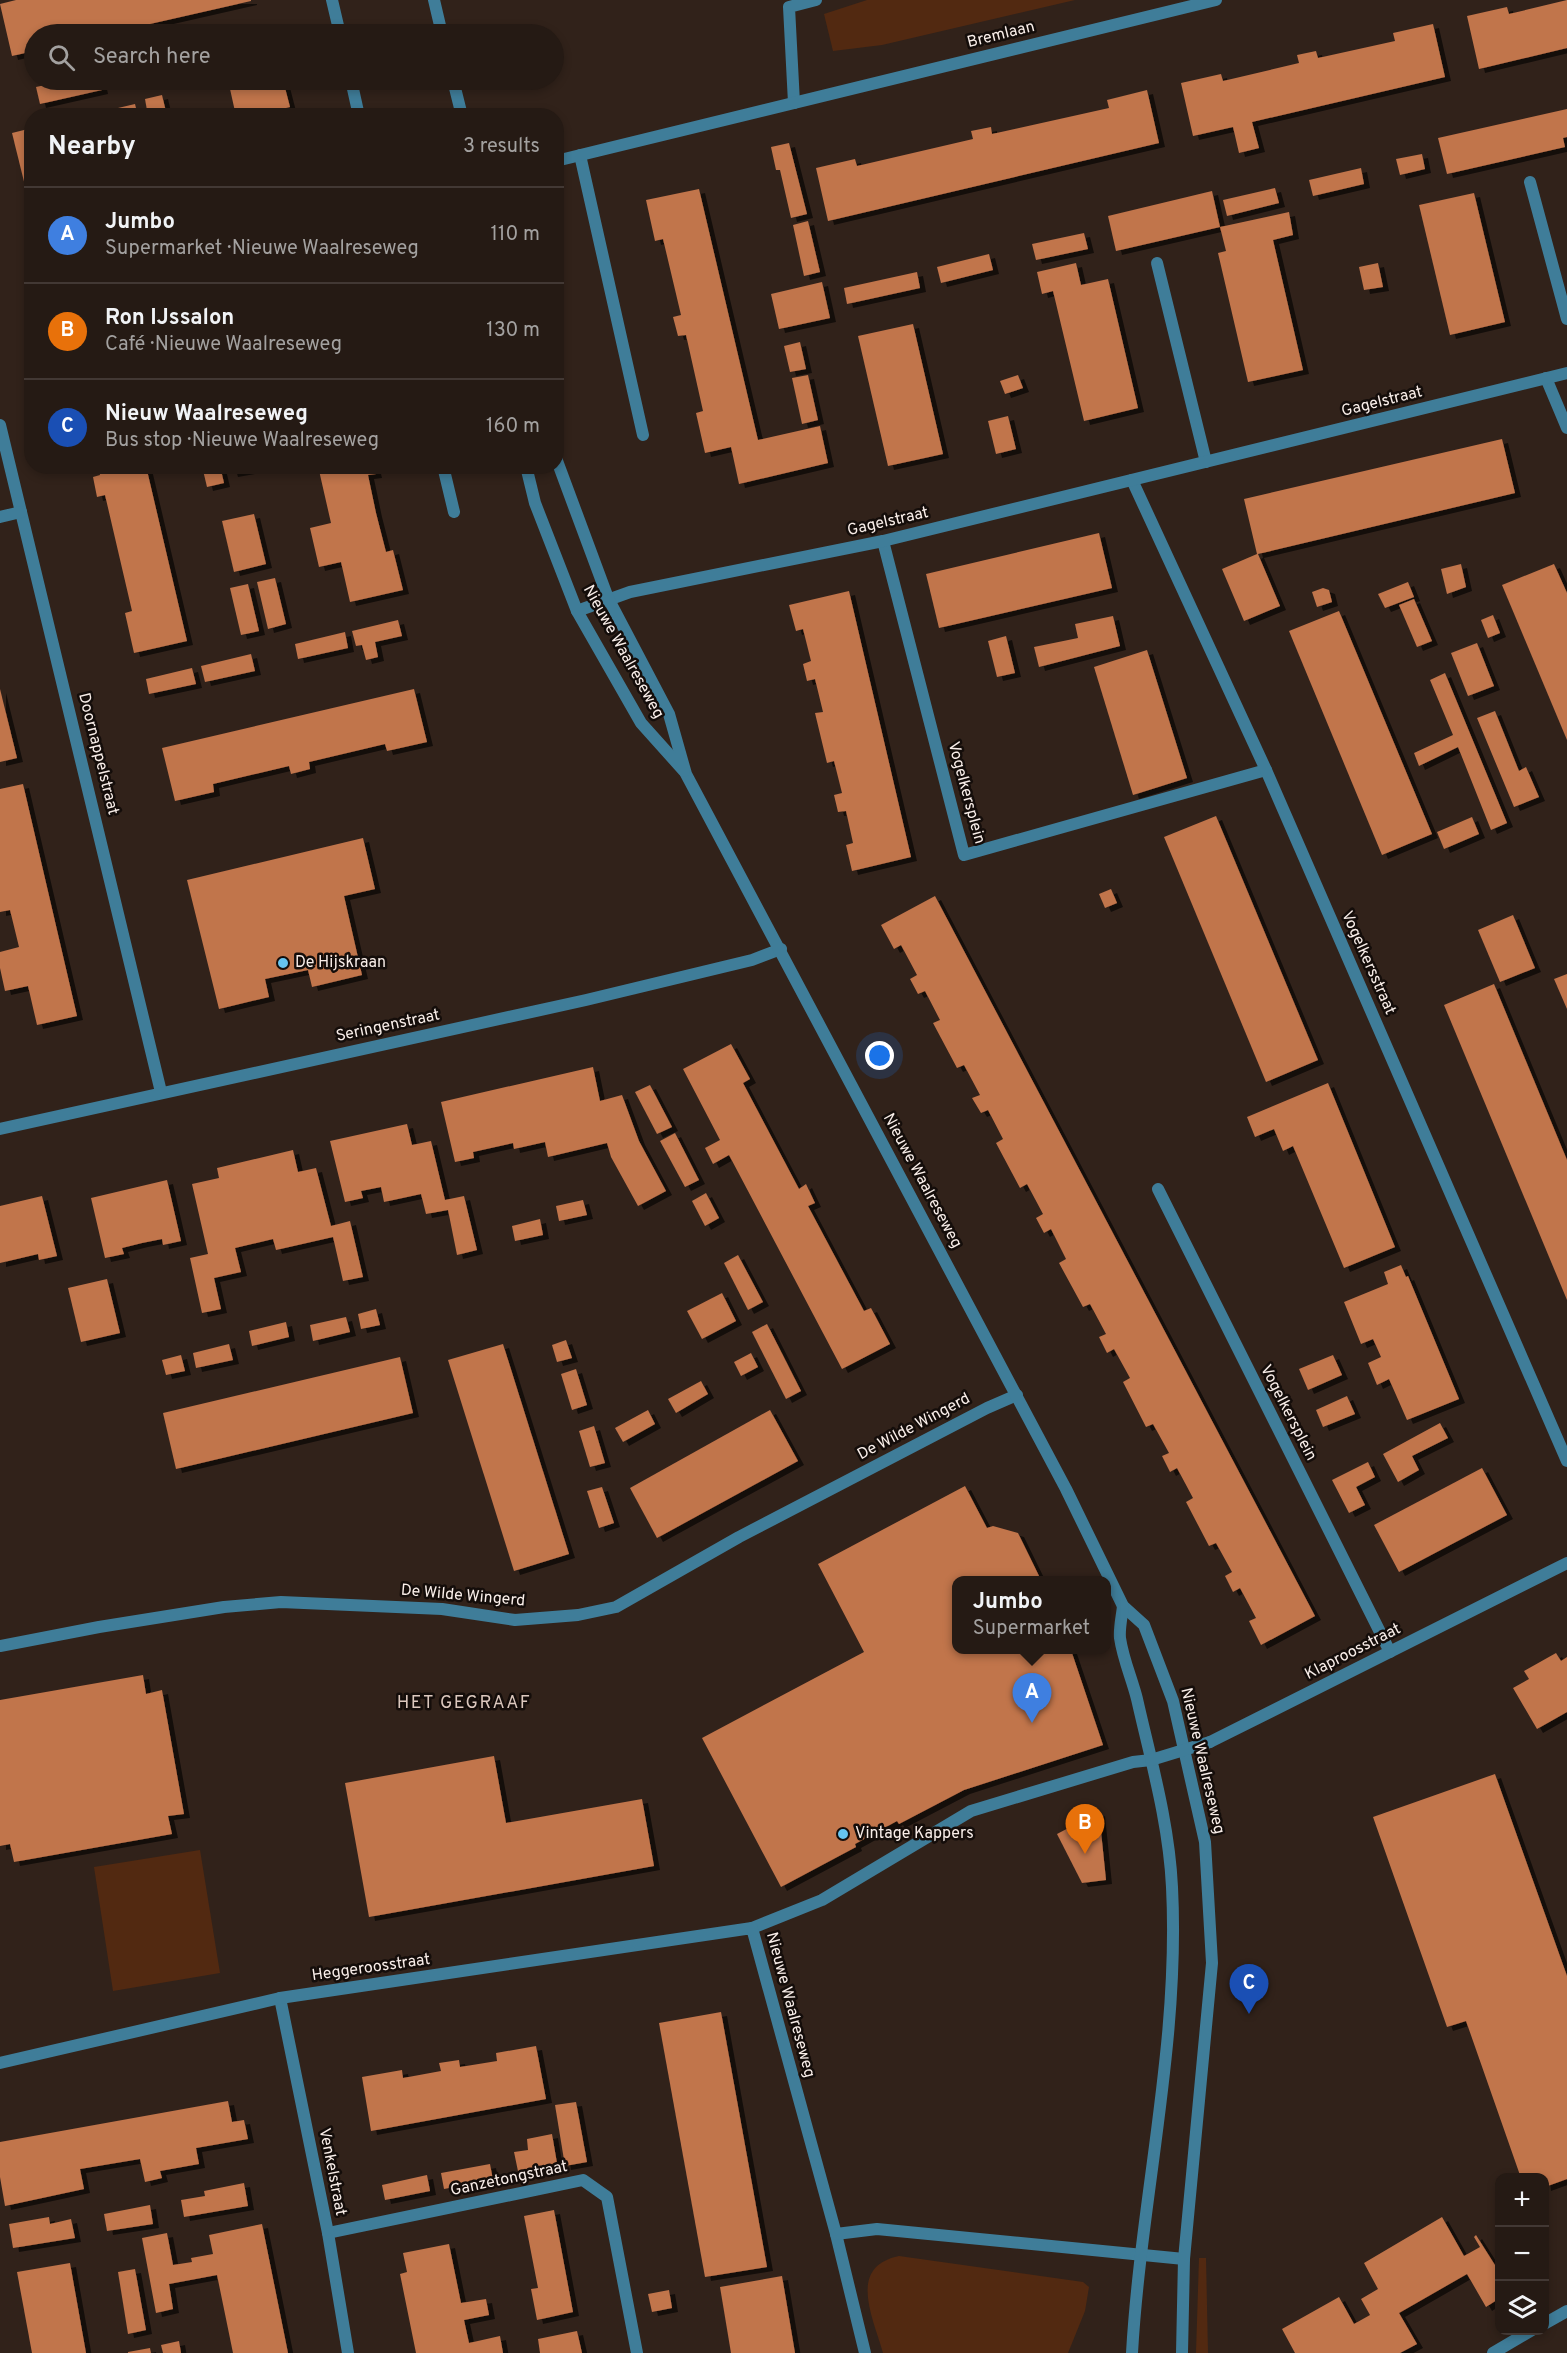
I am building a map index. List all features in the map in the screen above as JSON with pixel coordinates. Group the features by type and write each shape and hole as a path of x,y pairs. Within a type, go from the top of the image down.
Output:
{"street":[{"path":"332,0 338,24"},
{"path":"434,0 440,24"},
{"path":"794,103 788,3 816,0"},
{"name":"Bremlaan","path":"564,159 1216,0"},
{"path":"353,90 357,108"},
{"path":"456,90 460,108"},
{"path":"580,155 643,435"},
{"path":"1530,182 1567,319"},
{"path":"1157,262 1206,462"},
{"name":"Gagelstraat","path":"577,610 608,598 883,541 1567,373"},
{"path":"1546,378 1567,428"},
{"name":"Doornappelstraat","path":"0,425 161,1092"},
{"path":"445,474 454,512"},
{"name":"Nieuwe Waalreseweg","path":"528,474 535,503 577,610 641,723 686,774"},
{"name":"Nieuwe Waalreseweg","path":"562,474 608,598 669,714 686,774 1017,1395 1108,1576"},
{"name":"Vogelkersstraat","path":"1132,480 1266,770 1567,1461"},
{"path":"0,517 21,512"},
{"name":"Vogelkersplein","path":"883,541 964,855 1266,770"},
{"name":"Seringenstraat","path":"0,1129 586,1000 752,960 781,950"},
{"name":"Vogelkersplein","path":"1158,1189 1390,1652"},
{"name":"De Wilde Wingerd","path":"0,1646 224,1607 281,1602 442,1609 515,1620 578,1615 616,1607 739,1537 987,1408 1017,1395"},
{"name":"Klaproosstraat","path":"1150,1760 1210,1742 1567,1563"},
{"name":"Nieuwe Waalreseweg","path":"1111,1581 1123,1606 1144,1625 1173,1701 1205,1842 1212,1963 1184,2259 1182,2353"},
{"path":"1123,1606 1120,1637 1167,1830 1172,1887 1172,1983 1163,2092 1140,2255 1132,2353"},
{"name":"Nieuwe Waalreseweg","path":"865,2353 836,2234 752,1928 822,1900 971,1811 1133,1762 1150,1760"},
{"name":"Heggeroosstraat","path":"0,2063 280,1998 752,1928"},
{"name":"Venkelstraat","path":"280,1998 328,2233 348,2353"},
{"name":"Ganzetongstraat","path":"328,2233 582,2180 606,2197 638,2353"},
{"path":"836,2234 877,2229 1184,2259"},
{"path":"1549,2322 1567,2311"},
{"path":"1493,2353 1525,2335"}],"shaded area":[{"path":"867,0 1075,0 882,45 833,51 824,14"},
{"path":"200,1850 220,1973 113,1991 94,1867"},
{"path":"899,2256 1083,2282 1089,2287 1085,2311 1068,2353 883,2353 870,2309 868,2282 873,2271 883,2262"},
{"path":"1199,2258 1206,2258 1208,2353 1196,2353"}],"building":[{"path":"16,0 251,0 150,24 24,24 24,53 12,56 0,4"},
{"path":"1567,0 1567,48 1479,69 1467,16 1507,7 1509,14"},
{"path":"1433,24 1445,77 1252,122 1259,148 1239,153 1233,127 1193,136 1181,83 1221,74 1223,81 1299,63 1297,55 1316,51 1318,58 1395,41 1393,33"},
{"path":"37,90 102,90 40,104"},
{"path":"230,90 286,90 290,107 286,108 234,108"},
{"path":"1147,90 1159,143 828,221 816,168 855,159 857,166 973,139 971,131 991,127 992,134 1109,108 1107,100"},
{"path":"162,95 165,108 147,108 145,99"},
{"path":"135,104 136,108 118,108"},
{"path":"1567,109 1567,137 1563,138 1565,147 1447,174 1438,138"},
{"path":"24,130 24,182 12,133"},
{"path":"789,143 807,214 791,218 780,170 776,170 771,147"},
{"path":"1422,154 1425,169 1400,175 1396,159"},
{"path":"1361,168 1364,184 1313,196 1309,180"},
{"path":"1275,188 1279,203 1227,216 1223,200"},
{"path":"699,189 758,440 820,426 828,463 739,484 731,447 705,453 696,413 703,411 686,335 678,336 673,317 681,315 663,239 655,241 646,200"},
{"path":"1212,191 1220,227 1116,251 1108,216"},
{"path":"1474,193 1505,322 1450,335 1419,205"},
{"path":"1289,212 1293,235 1273,240 1303,370 1248,382 1218,253 1226,251 1220,227"},
{"path":"808,221 820,272 804,276 793,225"},
{"path":"1084,233 1088,249 1036,260 1032,244"},
{"path":"989,254 993,270 941,283 937,267"},
{"path":"1076,263 1081,285 1108,279 1138,408 1084,421 1053,291 1042,294 1037,272"},
{"path":"1378,263 1383,287 1364,290 1359,267"},
{"path":"917,272 920,288 847,304 844,288"},
{"path":"822,282 830,318 779,329 771,294"},
{"path":"913,324 943,454 888,466 858,336"},
{"path":"800,342 806,369 790,372 784,346"},
{"path":"808,375 818,420 802,424 792,378"},
{"path":"1018,375 1023,388 1005,394 1000,381"},
{"path":"1008,416 1016,449 996,454 988,421"},
{"path":"1502,439 1515,493 1258,554 1280,606 1244,621 1222,569 1257,554 1244,499"},
{"path":"148,474 187,641 134,653 125,613 132,611 105,495 97,497 93,477"},
{"path":"204,474 222,474 224,483 207,487"},
{"path":"320,474 376,474 368,475 376,513 386,552 393,550 403,590 350,602 341,562 319,567 310,528 331,523"},
{"path":"254,514 266,564 234,572 222,521"},
{"path":"1099,533 1112,588 939,628 926,574"},
{"path":"1461,564 1466,587 1447,594 1441,569"},
{"path":"1554,564 1567,593 1567,740 1502,585"},
{"path":"275,578 286,624 268,629 257,582"},
{"path":"1408,582 1414,597 1385,608 1378,594"},
{"path":"248,584 259,631 241,635 230,588"},
{"path":"1323,588 1329,590 1332,602 1317,607 1312,592"},
{"path":"849,591 911,857 852,871 846,845 853,843 846,811 838,812 834,795 842,793 834,761 827,763 815,713 823,712 815,679 807,681 803,664 811,661 803,629 796,631 789,605"},
{"path":"1414,599 1432,641 1417,647 1399,605"},
{"path":"1339,611 1432,834 1382,855 1289,631"},
{"path":"1493,615 1500,633 1488,638 1481,620"},
{"path":"1113,616 1120,646 1039,667 1034,647 1078,638 1075,624"},
{"path":"398,620 402,636 375,642 378,657 366,660 362,645 356,646 352,631"},
{"path":"345,632 348,648 298,659 295,644"},
{"path":"1006,636 1015,673 997,677 988,641"},
{"path":"1477,643 1494,686 1468,696 1451,653"},
{"path":"1147,650 1187,778 1133,795 1094,667"},
{"path":"251,654 255,671 205,682 201,666"},
{"path":"192,668 196,684 149,694 146,679"},
{"path":"1445,673 1507,823 1491,830 1458,747 1419,766 1414,753 1453,735 1430,680"},
{"path":"0,689 17,758 0,762"},
{"path":"414,689 427,742 387,751 385,744 309,762 310,769 291,774 289,766 213,784 214,792 175,801 162,748"},
{"path":"1495,711 1519,771 1526,767 1539,797 1514,807 1477,718"},
{"path":"23,784 77,1016 37,1025 28,986 5,991 0,968 0,952 19,947 10,910 0,912 0,789"},
{"path":"1216,816 1318,1060 1266,1082 1164,837"},
{"path":"1472,817 1479,834 1444,849 1437,832"},
{"path":"363,838 375,889 344,896 362,975 312,987 308,970 265,979 269,997 219,1009 187,880"},
{"path":"1111,889 1117,903 1105,908 1099,894"},
{"path":"935,896 1315,1616 1261,1645 1249,1621 1256,1618 1240,1588 1233,1592 1225,1576 1232,1572 1216,1543 1209,1546 1186,1502 1193,1498 1177,1468 1170,1472 1162,1456 1169,1453 1153,1424 1146,1427 1123,1382 1130,1378 1114,1349 1107,1353 1099,1337 1106,1334 1090,1304 1083,1307 1059,1263 1066,1259 1051,1229 1044,1233 1036,1218 1043,1214 1027,1184 1020,1188 996,1143 1003,1139 988,1110 981,1113 972,1098 980,1095 964,1065 957,1068 933,1023 940,1020 925,991 918,994 910,979 917,975 901,945 894,949 881,925"},
{"path":"1513,915 1535,968 1500,982 1478,930"},
{"path":"1567,974 1567,1009 1554,979"},
{"path":"1494,984 1567,1160 1567,1300 1444,1005"},
{"path":"731,1044 750,1079 743,1083 799,1189 806,1184 815,1203 808,1206 864,1311 871,1308 890,1344 842,1369 729,1155 713,1164 705,1148 720,1140 683,1069"},
{"path":"593,1067 600,1101 622,1095 639,1141 666,1191 638,1206 611,1157 607,1143 548,1157 545,1142 514,1149 513,1143 473,1152 474,1158 455,1162 441,1102"},
{"path":"1328,1083 1395,1247 1344,1268 1293,1146 1283,1151 1274,1129 1255,1137 1247,1117"},
{"path":"650,1085 672,1127 657,1134 635,1092"},
{"path":"407,1124 412,1145 431,1141 445,1200 464,1196 477,1250 457,1255 448,1210 426,1214 421,1194 384,1202 381,1187 361,1191 363,1198 345,1202 330,1141"},
{"path":"675,1133 699,1180 685,1187 660,1141"},
{"path":"293,1150 298,1172 316,1168 331,1226 350,1221 363,1277 343,1281 333,1237 276,1250 273,1239 235,1248 241,1272 214,1278 221,1309 202,1313 190,1258 208,1254 192,1184 219,1178 217,1168"},
{"path":"167,1180 181,1241 163,1245 162,1239 142,1243 122,1248 124,1254 105,1258 91,1198"},
{"path":"706,1193 719,1218 705,1226 692,1201"},
{"path":"42,1196 57,1256 39,1260 38,1254 0,1263 0,1206"},
{"path":"583,1200 587,1215 559,1221 556,1206"},
{"path":"540,1219 543,1235 515,1241 512,1226"},
{"path":"738,1255 763,1302 748,1310 724,1263"},
{"path":"1401,1265 1406,1277 1408,1276 1459,1399 1407,1420 1389,1379 1377,1385 1368,1363 1381,1357 1373,1339 1361,1344 1344,1302 1388,1284 1384,1272"},
{"path":"107,1279 120,1333 81,1342 68,1288"},
{"path":"722,1293 736,1321 702,1339 687,1311"},
{"path":"376,1309 380,1325 361,1329 358,1314"},
{"path":"346,1317 350,1332 313,1341 310,1325"},
{"path":"286,1322 289,1337 252,1346 249,1331"},
{"path":"767,1324 801,1391 786,1399 752,1332"},
{"path":"566,1340 572,1358 557,1362 552,1345"},
{"path":"229,1344 233,1360 196,1368 193,1353"},
{"path":"503,1344 569,1554 514,1571 448,1360"},
{"path":"751,1353 758,1367 741,1376 734,1362"},
{"path":"181,1355 185,1371 166,1375 162,1360"},
{"path":"1333,1355 1342,1375 1308,1390 1299,1369"},
{"path":"400,1357 413,1413 176,1469 163,1413"},
{"path":"576,1369 587,1405 572,1410 561,1374"},
{"path":"701,1381 708,1394 676,1413 668,1399"},
{"path":"1347,1396 1355,1414 1323,1427 1316,1410"},
{"path":"648,1410 655,1424 623,1442 615,1428"},
{"path":"770,1410 798,1461 657,1538 630,1488"},
{"path":"1440,1423 1448,1438 1412,1456 1419,1470 1398,1482 1383,1454"},
{"path":"594,1426 605,1463 590,1467 579,1431"},
{"path":"1368,1462 1375,1477 1356,1487 1365,1505 1349,1513 1332,1480"},
{"path":"1482,1468 1507,1515 1399,1572 1374,1525"},
{"path":"965,1486 987,1528 993,1526 1018,1533 1039,1576 952,1576 952,1654 1072,1654 1103,1745 964,1790 899,1824 897,1821 855,1844 856,1847 781,1887 702,1738 864,1652 818,1564"},
{"path":"602,1487 614,1523 599,1528 587,1491"},
{"path":"1556,1653 1561,1661 1567,1657 1567,1712 1537,1729 1513,1688 1529,1679 1524,1671"},
{"path":"143,1675 146,1694 162,1690 184,1814 168,1816 172,1834 14,1862 10,1844 0,1846 0,1700"},
{"path":"494,1756 506,1823 642,1799 654,1866 369,1917 345,1783"},
{"path":"1495,1774 1567,1976 1567,2179 1549,2186 1549,2173 1519,2173 1466,2021 1447,2027 1373,1817"},
{"path":"1099,1812 1106,1880 1082,1883 1057,1834"},
{"path":"721,2012 767,2267 705,2277 659,2023"},
{"path":"536,2046 546,2099 371,2131 362,2077 402,2070 403,2078 441,2071 439,2063 459,2060 460,2067 497,2061 496,2053"},
{"path":"228,2101 232,2122 244,2120 248,2139 196,2148 199,2164 160,2171 162,2178 145,2182 140,2159 80,2169 84,2189 5,2206 0,2177 0,2142"},
{"path":"576,2102 587,2162 565,2166 555,2105"},
{"path":"552,2134 558,2169 519,2176 514,2152 528,2150 527,2139"},
{"path":"490,2164 493,2180 444,2189 441,2173"},
{"path":"427,2175 430,2191 385,2200 382,2185"},
{"path":"244,2183 248,2206 184,2217 181,2200 205,2196 204,2191"},
{"path":"150,2205 153,2224 107,2231 104,2214"},
{"path":"554,2210 573,2312 537,2320 531,2289 538,2288 524,2216"},
{"path":"49,2217 50,2224 71,2219 75,2238 13,2248 9,2224"},
{"path":"1442,2217 1464,2256 1480,2247 1474,2237 1476,2235 1495,2265 1495,2301 1486,2307 1467,2274 1399,2313 1417,2344 1400,2353 1295,2353 1282,2329 1339,2297 1354,2324 1370,2315 1361,2299 1378,2289 1364,2263"},
{"path":"262,2224 288,2353 233,2353 217,2275 169,2284 173,2309 156,2313 142,2238 167,2233 173,2265 192,2262 191,2258 213,2254 209,2235"},
{"path":"449,2244 461,2303 486,2299 489,2315 464,2320 469,2343 500,2336 503,2353 416,2353 400,2274 407,2272 403,2253"},
{"path":"70,2263 86,2353 32,2353 17,2272"},
{"path":"135,2269 146,2330 128,2334 118,2272"},
{"path":"782,2276 795,2353 731,2353 720,2287"},
{"path":"669,2290 672,2308 652,2312 648,2294"},
{"path":"577,2331 582,2353 540,2353 538,2339"},
{"path":"179,2341 181,2353 163,2353 161,2345"},
{"path":"150,2348 151,2353 128,2353 128,2352"}],"place":[{"name":"De Hijskraan","path":"283,963"},
{"name":"Jumbo","path":"1032,1723"},
{"name":"Vintage Kappers","path":"843,1834"},
{"name":"Ron IJssalon","path":"1085,1854"},
{"name":"Nieuw Waalreseweg","path":"1249,2014"}],"district":[{"name":"HET GEGRAAF","path":"464,1703"}]}
